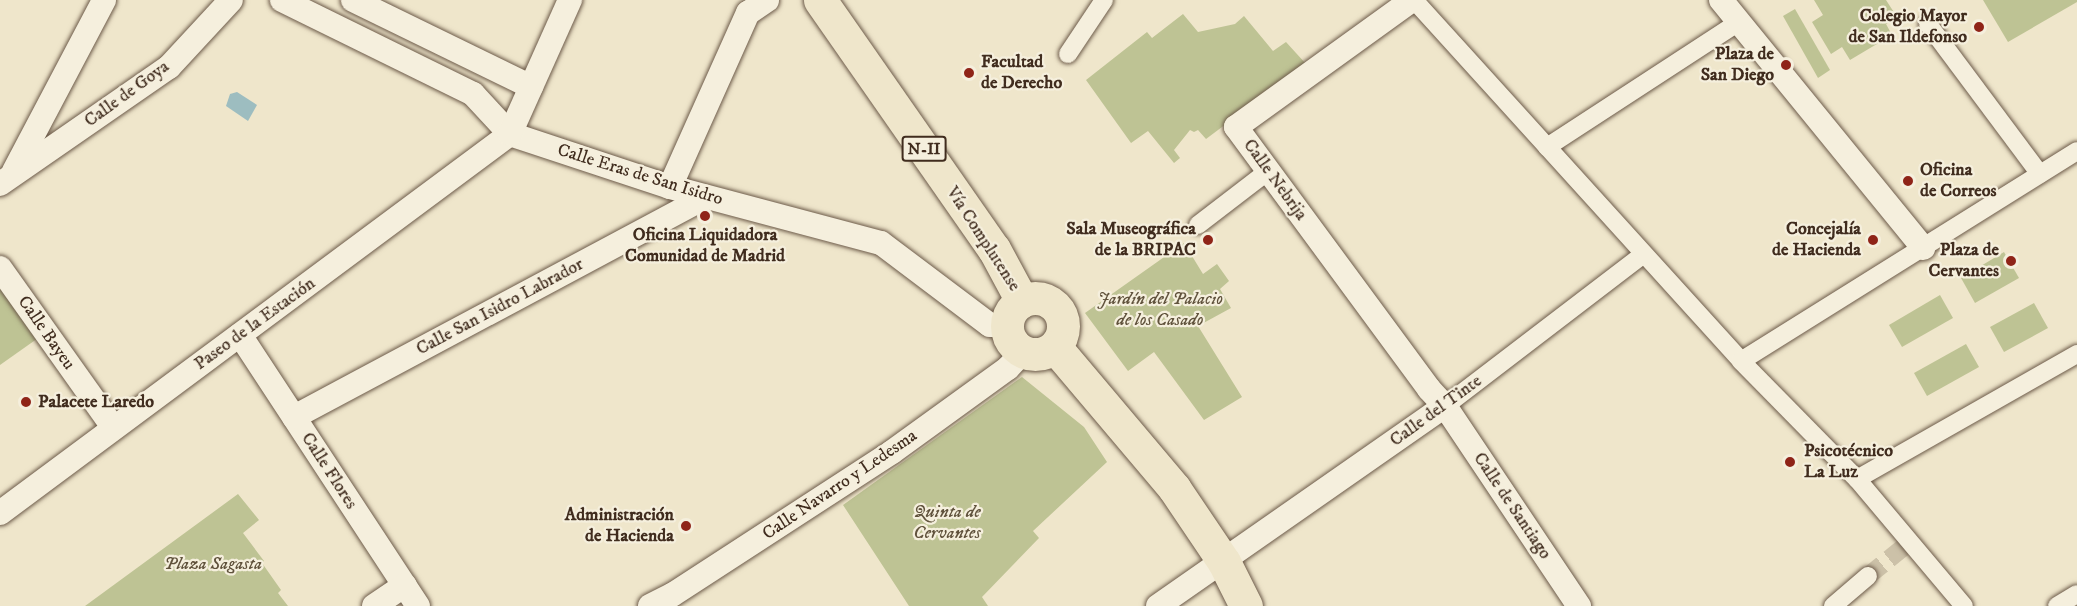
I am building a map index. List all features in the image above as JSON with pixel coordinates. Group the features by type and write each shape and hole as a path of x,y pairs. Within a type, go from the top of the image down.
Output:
{"main road":[{"name":"Vía Complutense","path":"820,0 994,249 1015,313"},
{"path":"1015,313 1042,298 1059,310 1063,319 1064,329 1055,347 1046,353 1034,355 1023,352"},
{"name":"N-II","path":"1015,313 1008,336 1014,346 1023,352"},
{"path":"1055,347 1174,488 1224,562 1246,606"}],"street":[{"name":"Calle de Goya","path":"6,180 104,0"},
{"name":"Calle de Goya","path":"6,180 169,67 231,0"},
{"name":"Calle Eras de San Isidro","path":"282,0 473,94 510,134 670,187 881,243 990,325 1015,313"},
{"path":"353,0 531,87"},
{"path":"510,134 570,0"},
{"path":"670,187 748,13 767,0"},
{"path":"1068,54 1104,0"},
{"path":"1413,0 1741,361 1857,479 1964,606"},
{"name":"Calle Nebrija","path":"1413,0 1236,127 1429,389 1445,406"},
{"path":"1721,0 1923,248"},
{"path":"1546,147 1739,22"},
{"path":"1928,24 2040,174"},
{"name":"Paseo de la Estación","path":"2,508 510,134"},
{"path":"1741,361 2077,151"},
{"path":"1197,225 1268,171"},
{"name":"Calle San Isidro Labrador","path":"294,417 706,197"},
{"name":"Calle del Tinte","path":"1158,606 1445,406 1644,254"},
{"name":"Calle Bayeu","path":"0,267 113,427"},
{"name":"Calle Flores","path":"240,335 418,606"},
{"name":"Calle Navarro y Ledesma","path":"650,606 675,601 892,452 1008,368 1023,352"},
{"path":"1857,479 2077,354"},
{"name":"Calle de Santiago","path":"1445,406 1579,606"},
{"path":"1833,606 1868,576"},
{"path":"374,606 405,585"},
{"path":"2057,606 2077,594"}],"green space":[{"path":"1814,0 1886,0 1897,17 1886,24 1892,35 1850,60 1842,47 1831,54 1812,22 1823,15"},
{"path":"1983,0 2077,0 2077,2 2008,42"},
{"path":"1795,9 1830,70 1818,78 1783,16"},
{"path":"1183,14 1198,32 1235,24 1244,16 1273,51 1286,42 1306,64 1206,139 1198,130 1194,132 1190,130 1174,150 1180,158 1174,163 1148,131 1131,143 1086,80 1147,32 1152,38"},
{"name":"Jardín del Palacio de los Casado","path":"1184,243 1203,274 1217,264 1229,281 1220,289 1231,308 1198,326 1242,397 1204,420 1154,352 1128,371 1085,313"},
{"path":"2004,252 2019,278 1975,303 1961,278"},
{"path":"0,277 41,336 0,365"},
{"path":"1940,295 1953,318 1902,347 1889,325"},
{"path":"2034,303 2048,328 2004,352 1990,327"},
{"path":"1966,344 1979,367 1927,396 1914,373"},
{"name":"Quinta de Cervantes","path":"1022,377 1084,427 1107,462 1033,531 1039,538 982,597 988,606 909,606 843,505"},
{"name":"Plaza Sagasta","path":"238,494 259,520 243,533 264,561 262,563 281,590 278,593 288,606 85,606"}],"water":[{"path":"237,92 257,105 248,121 226,106 230,94"}],"tunnel":[{"path":"1868,576 1910,542"}],"place":[{"name":"Colegio Mayor de San Ildefonso","path":"1979,27"},
{"name":"Plaza de San Diego","path":"1786,65"},
{"name":"Facultad de Derecho","path":"969,73"},
{"name":"Oficina de Correos","path":"1908,181"},
{"name":"Oficina Liquidadora Comunidad de Madrid","path":"705,216"},
{"name":"Sala Museográfica de la BRIPAC","path":"1208,240"},
{"name":"Concejalía de Hacienda","path":"1873,240"},
{"name":"Plaza de Cervantes","path":"2011,261"},
{"name":"Palacete Laredo","path":"26,402"},
{"name":"Psicotécnico La Luz","path":"1790,462"},
{"name":"Administración de Hacienda","path":"686,526"}]}
